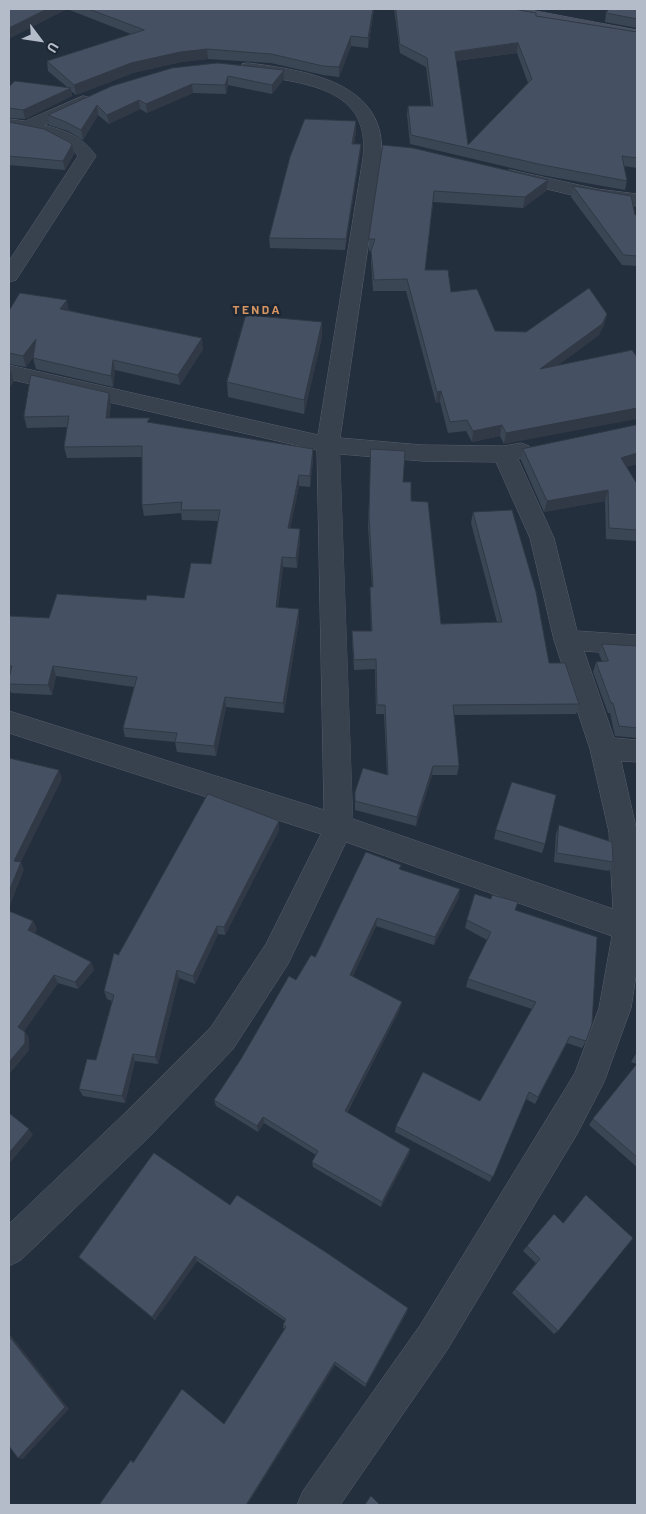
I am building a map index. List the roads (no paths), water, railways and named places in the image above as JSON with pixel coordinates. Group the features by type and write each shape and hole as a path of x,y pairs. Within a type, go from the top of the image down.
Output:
{"street":[{"path":"502,9 637,36"},
{"path":"9,1248 138,1124 222,1038 277,954 339,827 328,445 373,144 370,125 363,108 349,97 320,80 232,67"},
{"path":"28,126 101,94"},
{"path":"9,124 28,126 74,141 84,149 87,156 9,276"},
{"path":"373,144 391,148"},
{"path":"497,171 597,195 637,200"},
{"path":"9,372 328,445 422,453 504,454 542,446"},
{"path":"317,1505 434,1337 588,1082 615,1008 633,930 623,832 604,749 567,640 542,538 504,454"},
{"path":"567,640 637,645"},
{"path":"9,722 339,827 633,930"},
{"path":"604,749 637,751"}],"district":[{"name":"T E N D A","path":"256,310"}]}
